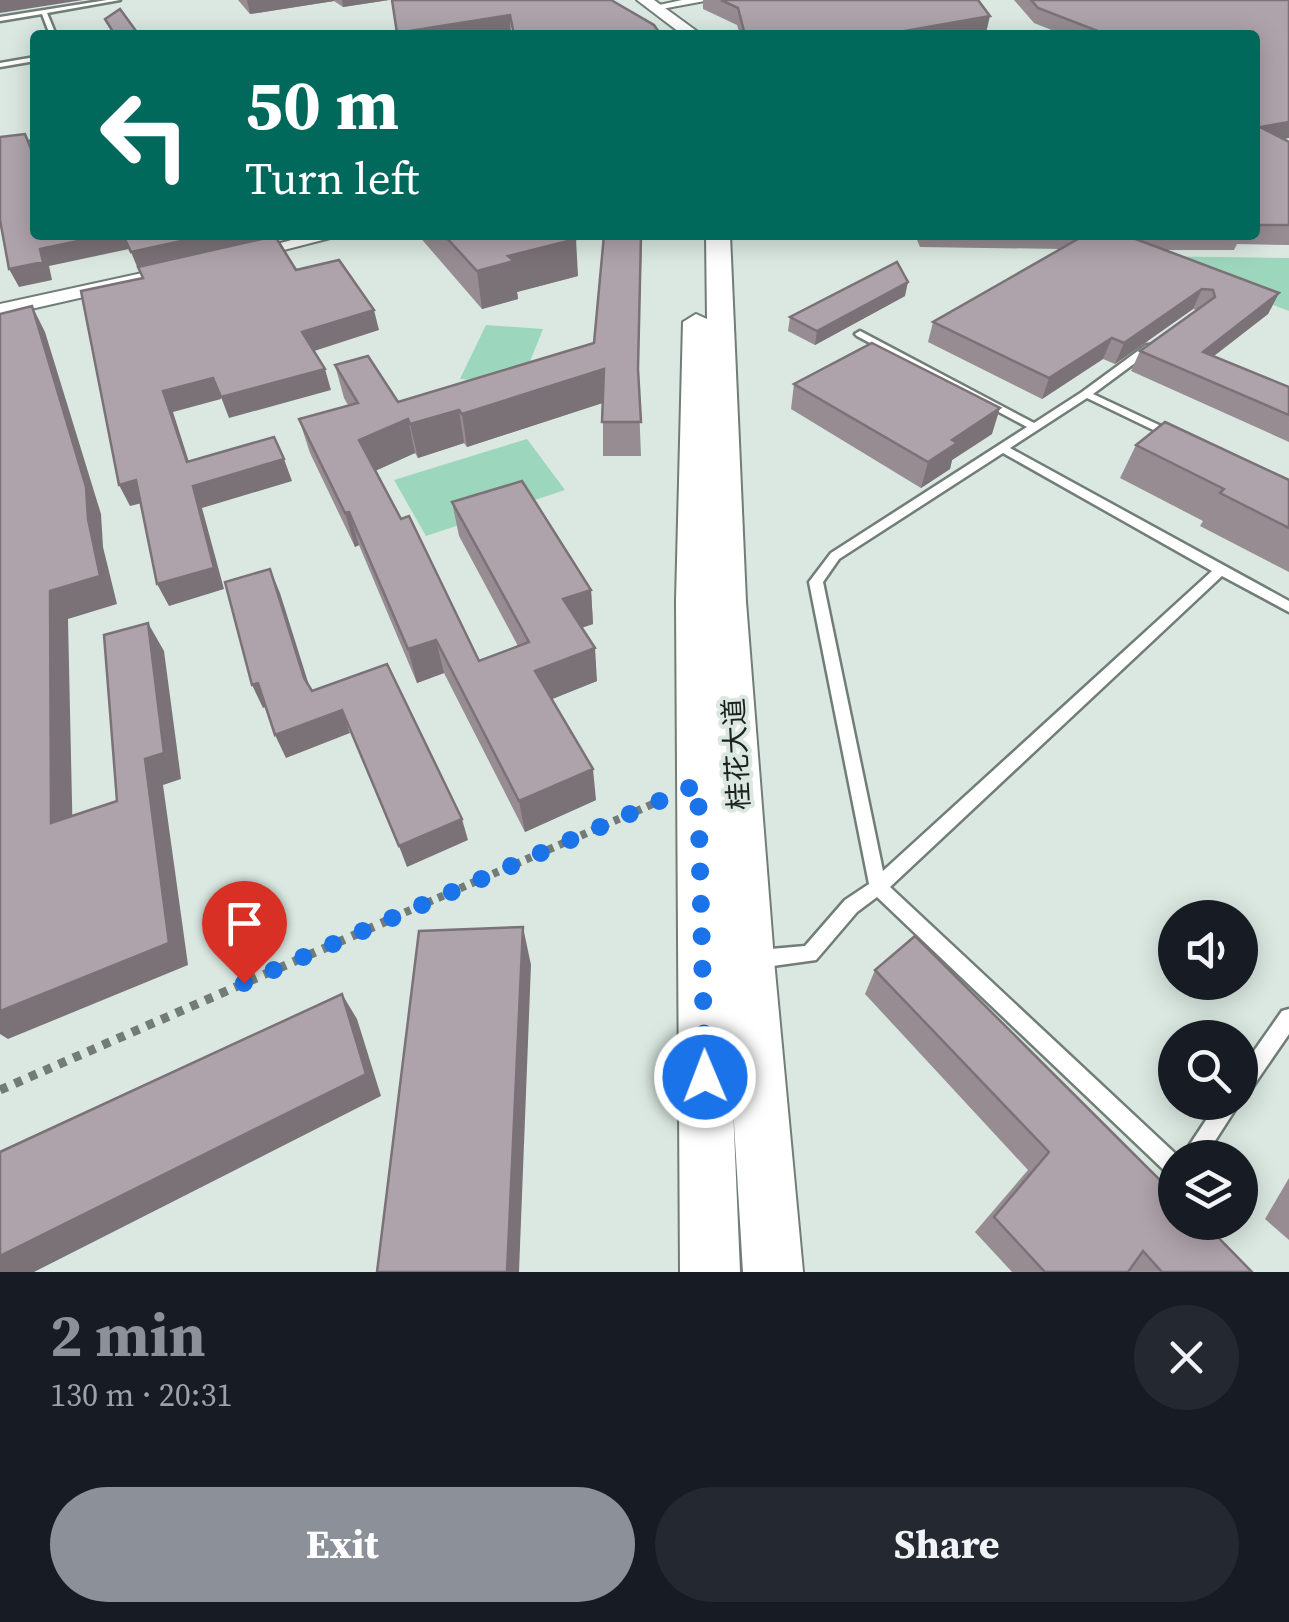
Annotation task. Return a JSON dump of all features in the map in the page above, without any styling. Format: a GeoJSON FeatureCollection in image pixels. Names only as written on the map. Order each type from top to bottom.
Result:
{"type":"FeatureCollection","features":[{"type":"Feature","properties":{"kind":"main road"},"geometry":{"type":"LineString","coordinates":[[628,0],[671,30]]}},
{"type":"Feature","properties":{"kind":"main road"},"geometry":{"type":"LineString","coordinates":[[650,4],[687,30]]}},
{"type":"Feature","properties":{"kind":"main road","name":"桂花大道"},"geometry":{"type":"LineString","coordinates":[[697,240],[694,600],[710,1272]]}},
{"type":"Feature","properties":{"kind":"main road","name":"桂花大道"},"geometry":{"type":"LineString","coordinates":[[718,240],[728,602],[748,960],[773,1272]]}},
{"type":"Feature","properties":{"kind":"street"},"geometry":{"type":"LineString","coordinates":[[650,4],[705,0]]}},
{"type":"Feature","properties":{"kind":"street"},"geometry":{"type":"LineString","coordinates":[[0,310],[311,240]]}},
{"type":"Feature","properties":{"kind":"lane"},"geometry":{"type":"LineString","coordinates":[[0,19],[118,0]]}},
{"type":"Feature","properties":{"kind":"lane"},"geometry":{"type":"LineString","coordinates":[[44,12],[51,30]]}},
{"type":"Feature","properties":{"kind":"lane"},"geometry":{"type":"LineString","coordinates":[[0,64],[30,60]]}},
{"type":"Feature","properties":{"kind":"lane"},"geometry":{"type":"LineString","coordinates":[[0,150],[30,144]]}},
{"type":"Feature","properties":{"kind":"lane"},"geometry":{"type":"LineString","coordinates":[[860,334],[1034,428]]}},
{"type":"Feature","properties":{"kind":"lane"},"geometry":{"type":"LineString","coordinates":[[1158,1151],[878,887],[816,582],[835,556],[1086,394],[1166,336]]}},
{"type":"Feature","properties":{"kind":"lane"},"geometry":{"type":"LineString","coordinates":[[1086,394],[1188,442]]}},
{"type":"Feature","properties":{"kind":"lane"},"geometry":{"type":"LineString","coordinates":[[1002,448],[1289,607]]}},
{"type":"Feature","properties":{"kind":"lane"},"geometry":{"type":"LineString","coordinates":[[748,960],[810,954],[852,906],[878,887],[1220,570]]}},
{"type":"Feature","properties":{"kind":"lane"},"geometry":{"type":"LineString","coordinates":[[1258,1062],[1289,1018]]}},
{"type":"Feature","properties":{"kind":"path"},"geometry":{"type":"LineString","coordinates":[[0,1090],[698,784]]}},
{"type":"Feature","properties":{"kind":"green space"},"geometry":{"type":"Polygon","coordinates":[[[1144,256],[1289,258],[1289,311],[1144,256]]]}},
{"type":"Feature","properties":{"kind":"green space"},"geometry":{"type":"Polygon","coordinates":[[[486,325],[543,329],[521,384],[460,379],[486,325]]]}},
{"type":"Feature","properties":{"kind":"green space"},"geometry":{"type":"Polygon","coordinates":[[[527,439],[565,490],[426,536],[394,480],[527,439]]]}},
{"type":"Feature","properties":{"kind":"building"},"geometry":{"type":"Polygon","coordinates":[[[392,0],[611,0],[658,30],[513,30],[510,15],[397,30],[392,0]]]}},
{"type":"Feature","properties":{"kind":"building"},"geometry":{"type":"Polygon","coordinates":[[[721,0],[978,0],[990,16],[910,30],[744,30],[738,8],[721,0]]]}},
{"type":"Feature","properties":{"kind":"building"},"geometry":{"type":"Polygon","coordinates":[[[1031,0],[1289,0],[1289,122],[1260,127],[1260,30],[1095,30],[1038,8],[1031,0]]]}},
{"type":"Feature","properties":{"kind":"building"},"geometry":{"type":"Polygon","coordinates":[[[120,9],[135,30],[112,30],[105,19],[120,9]]]}},
{"type":"Feature","properties":{"kind":"building"},"geometry":{"type":"Polygon","coordinates":[[[1260,127],[1289,142],[1289,225],[1260,225],[1260,127]]]}},
{"type":"Feature","properties":{"kind":"building"},"geometry":{"type":"Polygon","coordinates":[[[25,134],[30,146],[30,240],[83,240],[40,249],[43,262],[9,269],[0,220],[0,137],[25,134]]]}},
{"type":"Feature","properties":{"kind":"building"},"geometry":{"type":"Polygon","coordinates":[[[125,240],[186,240],[131,252],[125,240]]]}},
{"type":"Feature","properties":{"kind":"building"},"geometry":{"type":"Polygon","coordinates":[[[257,240],[277,240],[296,270],[339,260],[374,310],[302,332],[325,369],[221,397],[213,378],[163,391],[187,462],[274,437],[284,459],[193,486],[214,568],[157,584],[136,480],[119,485],[81,291],[143,278],[138,267],[257,240]]]}},
{"type":"Feature","properties":{"kind":"building"},"geometry":{"type":"Polygon","coordinates":[[[449,240],[572,240],[508,256],[514,261],[477,271],[449,240]]]}},
{"type":"Feature","properties":{"kind":"building"},"geometry":{"type":"Polygon","coordinates":[[[604,240],[641,240],[641,422],[602,422],[604,369],[462,414],[459,410],[410,424],[408,419],[359,440],[401,519],[409,516],[479,661],[529,642],[452,502],[522,481],[591,590],[563,599],[595,648],[535,671],[593,769],[519,801],[436,640],[408,649],[349,512],[345,513],[299,419],[358,403],[335,365],[368,356],[398,402],[594,343],[604,240]]]}},
{"type":"Feature","properties":{"kind":"building"},"geometry":{"type":"Polygon","coordinates":[[[1076,240],[1138,240],[1279,293],[1203,352],[1289,387],[1289,415],[1140,351],[1215,297],[1213,290],[1202,289],[1124,343],[1112,338],[1049,378],[933,322],[1076,240]]]}},
{"type":"Feature","properties":{"kind":"building"},"geometry":{"type":"Polygon","coordinates":[[[897,262],[908,282],[817,331],[790,317],[897,262]]]}},
{"type":"Feature","properties":{"kind":"building"},"geometry":{"type":"Polygon","coordinates":[[[32,306],[86,487],[100,576],[50,591],[51,823],[117,801],[104,635],[148,623],[164,753],[145,759],[169,943],[0,1011],[0,314],[32,306]]]}},
{"type":"Feature","properties":{"kind":"building"},"geometry":{"type":"Polygon","coordinates":[[[872,343],[1000,408],[952,440],[957,443],[928,462],[794,384],[872,343]]]}},
{"type":"Feature","properties":{"kind":"building"},"geometry":{"type":"Polygon","coordinates":[[[1165,422],[1289,480],[1289,528],[1220,493],[1224,489],[1136,445],[1165,422]]]}},
{"type":"Feature","properties":{"kind":"building"},"geometry":{"type":"Polygon","coordinates":[[[270,569],[304,678],[312,691],[387,664],[462,819],[399,846],[342,710],[275,735],[258,683],[252,685],[225,582],[270,569]]]}},
{"type":"Feature","properties":{"kind":"building"},"geometry":{"type":"Polygon","coordinates":[[[523,927],[507,1272],[377,1272],[419,931],[523,927]]]}},
{"type":"Feature","properties":{"kind":"building"},"geometry":{"type":"Polygon","coordinates":[[[915,936],[1158,1178],[1158,1240],[1221,1240],[1252,1272],[1162,1272],[1143,1251],[1128,1272],[1045,1272],[994,1217],[1049,1152],[875,970],[915,936]]]}},
{"type":"Feature","properties":{"kind":"building"},"geometry":{"type":"Polygon","coordinates":[[[342,994],[366,1074],[0,1256],[0,1152],[342,994]]]}},
{"type":"Feature","properties":{"kind":"route"},"geometry":{"type":"LineString","coordinates":[[244,983],[698,784],[705,1077]]}}]}
